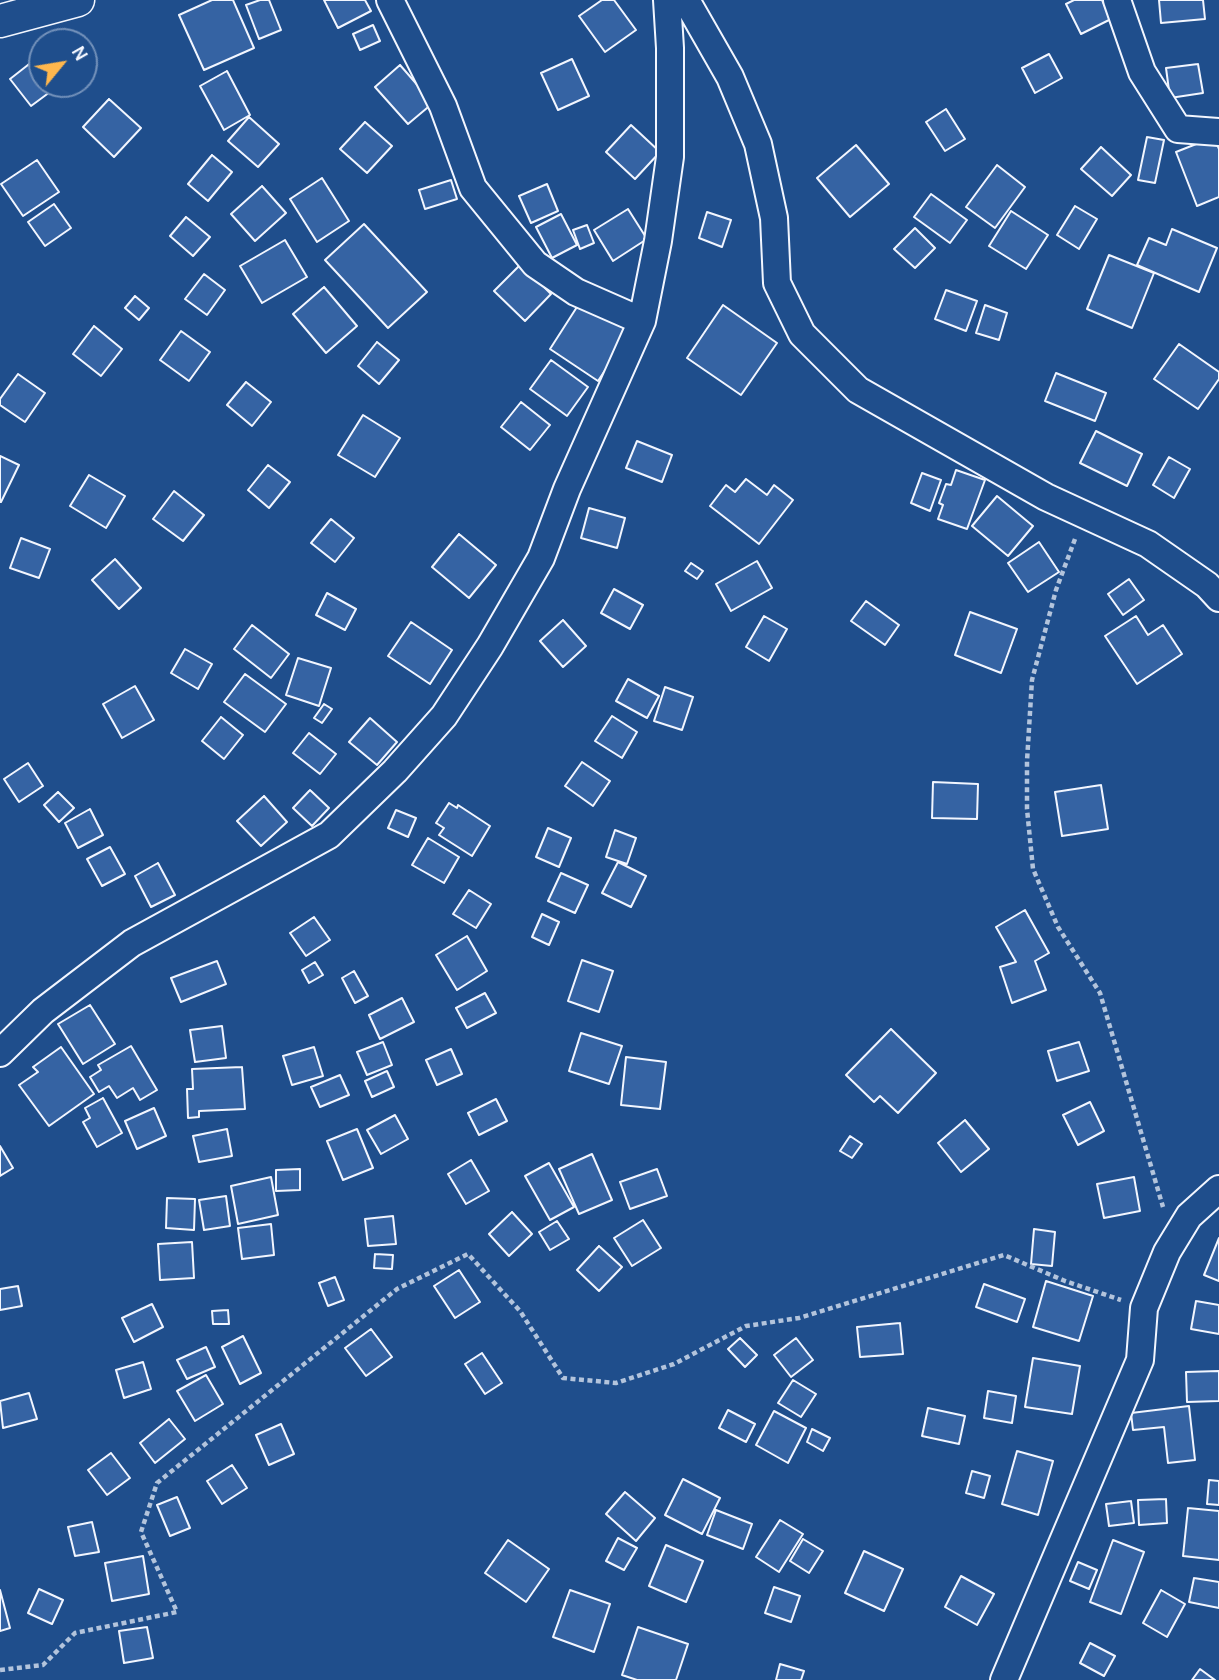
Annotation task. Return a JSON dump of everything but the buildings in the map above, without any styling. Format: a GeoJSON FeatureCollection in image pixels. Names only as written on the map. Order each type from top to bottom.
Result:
{"type":"FeatureCollection","features":[{"type":"Feature","properties":{"kind":"street"},"geometry":{"type":"LineString","coordinates":[[0,21],[78,0]]}},
{"type":"Feature","properties":{"kind":"street"},"geometry":{"type":"LineString","coordinates":[[390,0],[443,106],[473,188],[535,264],[576,292],[642,321]]}},
{"type":"Feature","properties":{"kind":"street"},"geometry":{"type":"LineString","coordinates":[[0,1053],[43,1011],[132,943],[330,835],[395,771],[444,716],[541,558],[567,489],[642,321],[658,241],[670,157],[667,0]]}},
{"type":"Feature","properties":{"kind":"street"},"geometry":{"type":"LineString","coordinates":[[686,0],[730,77],[758,144],[774,218],[777,283],[802,334],[858,390],[967,454],[1088,517],[1148,544],[1207,585],[1219,598]]}},
{"type":"Feature","properties":{"kind":"street"},"geometry":{"type":"LineString","coordinates":[[1117,0],[1142,72],[1178,129],[1219,132]]}},
{"type":"Feature","properties":{"kind":"street"},"geometry":{"type":"LineString","coordinates":[[1004,1680],[1140,1360],[1144,1308],[1167,1252],[1189,1216],[1219,1189]]}},
{"type":"Feature","properties":{"kind":"path"},"geometry":{"type":"LineString","coordinates":[[1088,517],[1076,538],[1056,590],[1032,680],[1027,761],[1033,869],[1058,927],[1100,993],[1169,1225],[1167,1252]]}},
{"type":"Feature","properties":{"kind":"path"},"geometry":{"type":"LineString","coordinates":[[0,1670],[43,1665],[75,1633],[177,1612],[141,1532],[157,1483],[397,1289],[468,1254],[520,1311],[563,1378],[617,1383],[674,1364],[746,1326],[799,1318],[1004,1255],[1065,1281],[1144,1308]]}}]}
